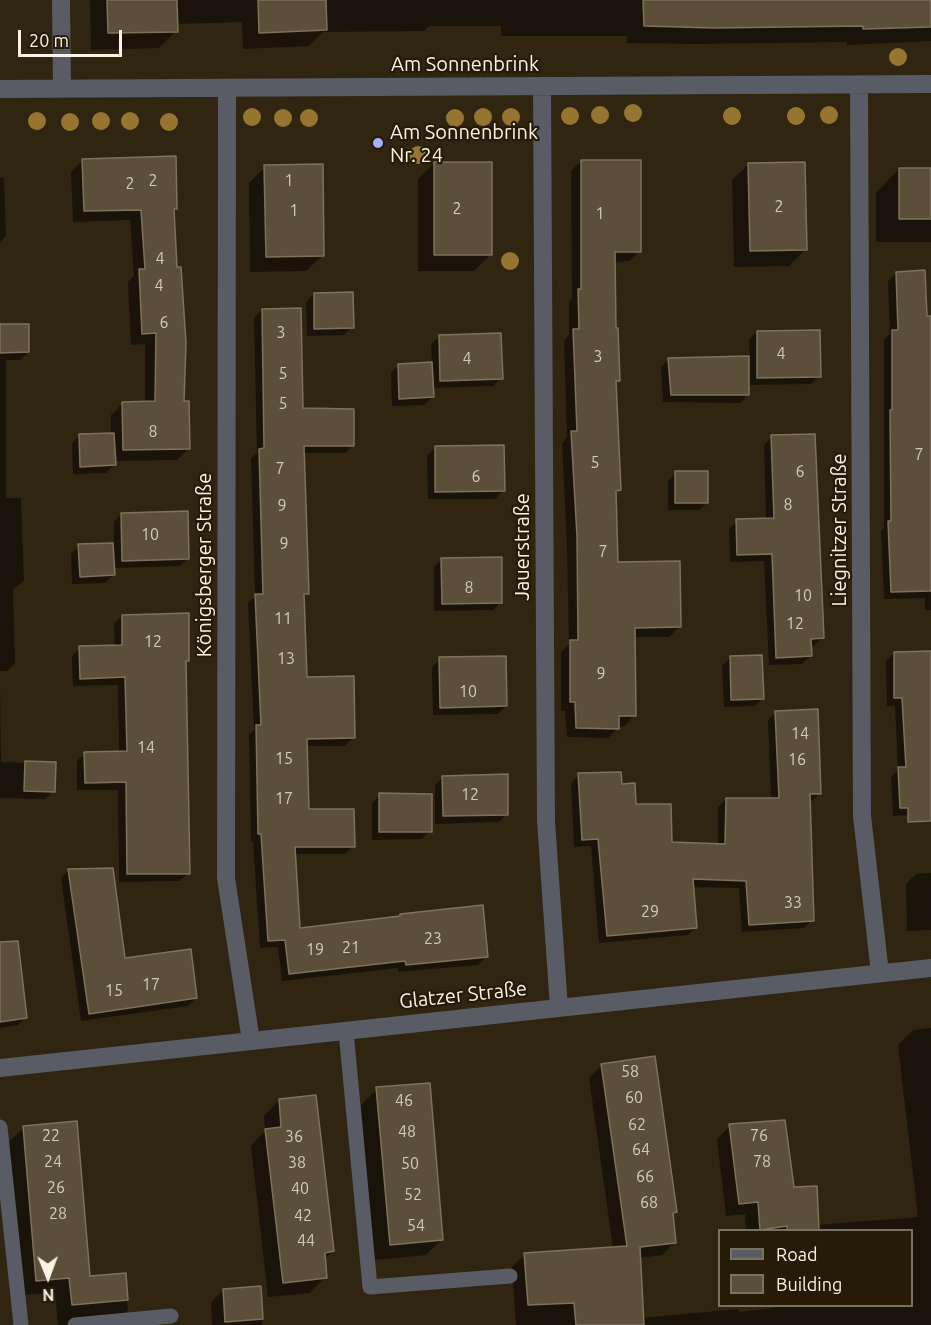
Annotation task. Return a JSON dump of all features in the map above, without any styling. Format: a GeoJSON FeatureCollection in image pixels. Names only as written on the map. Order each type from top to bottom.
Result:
{"type":"FeatureCollection","features":[{"type":"Feature","properties":{"kind":"street"},"geometry":{"type":"LineString","coordinates":[[61,0],[62,88]]}},
{"type":"Feature","properties":{"kind":"street","name":"Am Sonnenbrink"},"geometry":{"type":"LineString","coordinates":[[0,89],[931,84]]}},
{"type":"Feature","properties":{"kind":"street","name":"Liegnitzer Straße"},"geometry":{"type":"LineString","coordinates":[[859,85],[862,816],[880,973]]}},
{"type":"Feature","properties":{"kind":"street","name":"Jauerstraße"},"geometry":{"type":"LineString","coordinates":[[542,86],[546,821],[559,1008]]}},
{"type":"Feature","properties":{"kind":"street","name":"Königsberger Straße"},"geometry":{"type":"LineString","coordinates":[[227,88],[226,878],[251,1041]]}},
{"type":"Feature","properties":{"kind":"street","name":"Glatzer Straße"},"geometry":{"type":"LineString","coordinates":[[0,1068],[931,968]]}},
{"type":"Feature","properties":{"kind":"lane"},"geometry":{"type":"LineString","coordinates":[[346,1031],[370,1287],[510,1276]]}},
{"type":"Feature","properties":{"kind":"lane"},"geometry":{"type":"LineString","coordinates":[[0,1127],[21,1325]]}},
{"type":"Feature","properties":{"kind":"lane"},"geometry":{"type":"LineString","coordinates":[[75,1325],[171,1316]]}},
{"type":"Feature","properties":{"kind":"building"},"geometry":{"type":"Polygon","coordinates":[[[107,0],[177,0],[178,32],[108,33],[107,0]]]}},
{"type":"Feature","properties":{"kind":"building"},"geometry":{"type":"Polygon","coordinates":[[[258,0],[326,0],[327,30],[259,33],[258,0]]]}},
{"type":"Feature","properties":{"kind":"building"},"geometry":{"type":"Polygon","coordinates":[[[643,0],[931,0],[931,27],[863,29],[863,26],[714,28],[644,26],[643,0]]]}},
{"type":"Feature","properties":{"kind":"building"},"geometry":{"type":"Polygon","coordinates":[[[176,156],[177,209],[174,209],[177,267],[181,267],[186,343],[184,401],[189,401],[190,449],[123,450],[122,402],[155,401],[156,333],[142,334],[139,269],[145,269],[141,210],[84,211],[82,159],[176,156]]]}},
{"type":"Feature","properties":{"kind":"building"},"geometry":{"type":"Polygon","coordinates":[[[581,160],[641,160],[641,252],[615,252],[616,328],[618,328],[620,381],[616,381],[621,490],[616,491],[618,562],[680,561],[681,627],[635,628],[636,716],[619,716],[619,729],[576,728],[575,702],[570,702],[570,640],[578,640],[577,536],[571,431],[577,431],[573,329],[579,329],[578,289],[581,289],[581,160]]]}},
{"type":"Feature","properties":{"kind":"building"},"geometry":{"type":"Polygon","coordinates":[[[434,162],[492,162],[492,255],[434,255],[434,162]]]}},
{"type":"Feature","properties":{"kind":"building"},"geometry":{"type":"Polygon","coordinates":[[[805,162],[807,250],[750,251],[748,163],[805,162]]]}},
{"type":"Feature","properties":{"kind":"building"},"geometry":{"type":"Polygon","coordinates":[[[323,164],[324,256],[266,257],[264,165],[323,164]]]}},
{"type":"Feature","properties":{"kind":"building"},"geometry":{"type":"Polygon","coordinates":[[[899,168],[931,168],[931,219],[899,219],[899,168]]]}},
{"type":"Feature","properties":{"kind":"building"},"geometry":{"type":"Polygon","coordinates":[[[925,270],[927,316],[931,316],[931,591],[891,592],[888,521],[891,521],[892,330],[898,330],[896,272],[925,270]]]}},
{"type":"Feature","properties":{"kind":"building"},"geometry":{"type":"Polygon","coordinates":[[[353,292],[354,328],[314,329],[314,293],[353,292]]]}},
{"type":"Feature","properties":{"kind":"building"},"geometry":{"type":"Polygon","coordinates":[[[301,308],[303,408],[354,409],[354,446],[304,446],[309,594],[304,594],[307,677],[354,676],[355,738],[307,739],[309,809],[354,809],[355,847],[295,847],[300,928],[483,905],[488,957],[406,965],[405,961],[289,974],[285,940],[268,941],[261,834],[258,834],[256,725],[261,725],[255,594],[263,594],[259,449],[264,448],[262,309],[301,308]]]}},
{"type":"Feature","properties":{"kind":"building"},"geometry":{"type":"Polygon","coordinates":[[[0,324],[29,324],[29,352],[0,353],[0,324]]]}},
{"type":"Feature","properties":{"kind":"building"},"geometry":{"type":"Polygon","coordinates":[[[820,330],[821,377],[757,378],[757,331],[820,330]]]}},
{"type":"Feature","properties":{"kind":"building"},"geometry":{"type":"Polygon","coordinates":[[[501,333],[503,379],[440,381],[439,335],[501,333]]]}},
{"type":"Feature","properties":{"kind":"building"},"geometry":{"type":"Polygon","coordinates":[[[749,356],[749,395],[671,395],[668,358],[749,356]]]}},
{"type":"Feature","properties":{"kind":"building"},"geometry":{"type":"Polygon","coordinates":[[[432,362],[434,397],[399,399],[398,364],[432,362]]]}},
{"type":"Feature","properties":{"kind":"building"},"geometry":{"type":"Polygon","coordinates":[[[114,433],[116,465],[80,467],[79,434],[114,433]]]}},
{"type":"Feature","properties":{"kind":"building"},"geometry":{"type":"Polygon","coordinates":[[[815,434],[824,638],[811,639],[812,656],[776,658],[772,554],[737,555],[736,519],[774,518],[771,435],[815,434]]]}},
{"type":"Feature","properties":{"kind":"building"},"geometry":{"type":"Polygon","coordinates":[[[504,445],[505,491],[435,492],[435,446],[504,445]]]}},
{"type":"Feature","properties":{"kind":"building"},"geometry":{"type":"Polygon","coordinates":[[[675,471],[708,471],[708,503],[675,503],[675,471]]]}},
{"type":"Feature","properties":{"kind":"building"},"geometry":{"type":"Polygon","coordinates":[[[188,511],[189,559],[122,561],[121,513],[188,511]]]}},
{"type":"Feature","properties":{"kind":"building"},"geometry":{"type":"Polygon","coordinates":[[[113,543],[115,575],[80,577],[78,544],[113,543]]]}},
{"type":"Feature","properties":{"kind":"building"},"geometry":{"type":"Polygon","coordinates":[[[502,557],[502,603],[442,604],[441,558],[502,557]]]}},
{"type":"Feature","properties":{"kind":"building"},"geometry":{"type":"Polygon","coordinates":[[[189,613],[189,661],[186,661],[190,874],[127,874],[126,782],[85,783],[84,752],[127,751],[125,677],[80,679],[79,646],[122,645],[122,615],[189,613]]]}},
{"type":"Feature","properties":{"kind":"building"},"geometry":{"type":"Polygon","coordinates":[[[931,651],[931,821],[908,822],[908,808],[900,808],[898,767],[906,767],[902,698],[894,698],[894,652],[931,651]]]}},
{"type":"Feature","properties":{"kind":"building"},"geometry":{"type":"Polygon","coordinates":[[[762,655],[764,699],[731,700],[730,656],[762,655]]]}},
{"type":"Feature","properties":{"kind":"building"},"geometry":{"type":"Polygon","coordinates":[[[506,656],[507,706],[440,708],[439,657],[506,656]]]}},
{"type":"Feature","properties":{"kind":"building"},"geometry":{"type":"Polygon","coordinates":[[[818,709],[821,794],[810,794],[814,921],[749,925],[746,881],[693,879],[697,928],[607,936],[598,839],[582,840],[578,773],[621,772],[622,784],[635,783],[636,804],[671,804],[672,842],[725,844],[726,798],[779,798],[775,711],[818,709]]]}},
{"type":"Feature","properties":{"kind":"building"},"geometry":{"type":"Polygon","coordinates":[[[25,761],[56,762],[55,792],[24,791],[25,761]]]}},
{"type":"Feature","properties":{"kind":"building"},"geometry":{"type":"Polygon","coordinates":[[[508,774],[508,815],[443,816],[442,776],[508,774]]]}},
{"type":"Feature","properties":{"kind":"building"},"geometry":{"type":"Polygon","coordinates":[[[379,793],[432,794],[432,832],[379,832],[379,793]]]}},
{"type":"Feature","properties":{"kind":"building"},"geometry":{"type":"Polygon","coordinates":[[[113,868],[125,958],[191,949],[197,998],[89,1014],[68,869],[113,868]]]}},
{"type":"Feature","properties":{"kind":"building"},"geometry":{"type":"Polygon","coordinates":[[[18,941],[27,1018],[0,1022],[0,942],[18,941]]]}},
{"type":"Feature","properties":{"kind":"building"},"geometry":{"type":"Polygon","coordinates":[[[655,1056],[677,1212],[673,1213],[676,1243],[640,1247],[644,1325],[576,1325],[574,1303],[528,1305],[524,1253],[627,1246],[601,1064],[655,1056]]]}},
{"type":"Feature","properties":{"kind":"building"},"geometry":{"type":"Polygon","coordinates":[[[430,1083],[443,1240],[390,1245],[376,1087],[430,1083]]]}},
{"type":"Feature","properties":{"kind":"building"},"geometry":{"type":"Polygon","coordinates":[[[316,1095],[334,1251],[325,1253],[327,1278],[283,1283],[265,1129],[281,1127],[279,1099],[316,1095]]]}},
{"type":"Feature","properties":{"kind":"building"},"geometry":{"type":"Polygon","coordinates":[[[785,1120],[794,1187],[817,1186],[819,1229],[787,1229],[787,1226],[760,1229],[758,1202],[739,1204],[729,1124],[785,1120]]]}},
{"type":"Feature","properties":{"kind":"building"},"geometry":{"type":"Polygon","coordinates":[[[77,1121],[90,1276],[126,1273],[128,1300],[72,1305],[69,1278],[36,1281],[23,1126],[77,1121]]]}},
{"type":"Feature","properties":{"kind":"building"},"geometry":{"type":"Polygon","coordinates":[[[261,1286],[263,1319],[225,1322],[223,1289],[261,1286]]]}},
{"type":"Feature","properties":{"kind":"place","name":"Am Sonnenbrink Nr. 24"},"geometry":{"type":"Point","coordinates":[378,143]}}]}
